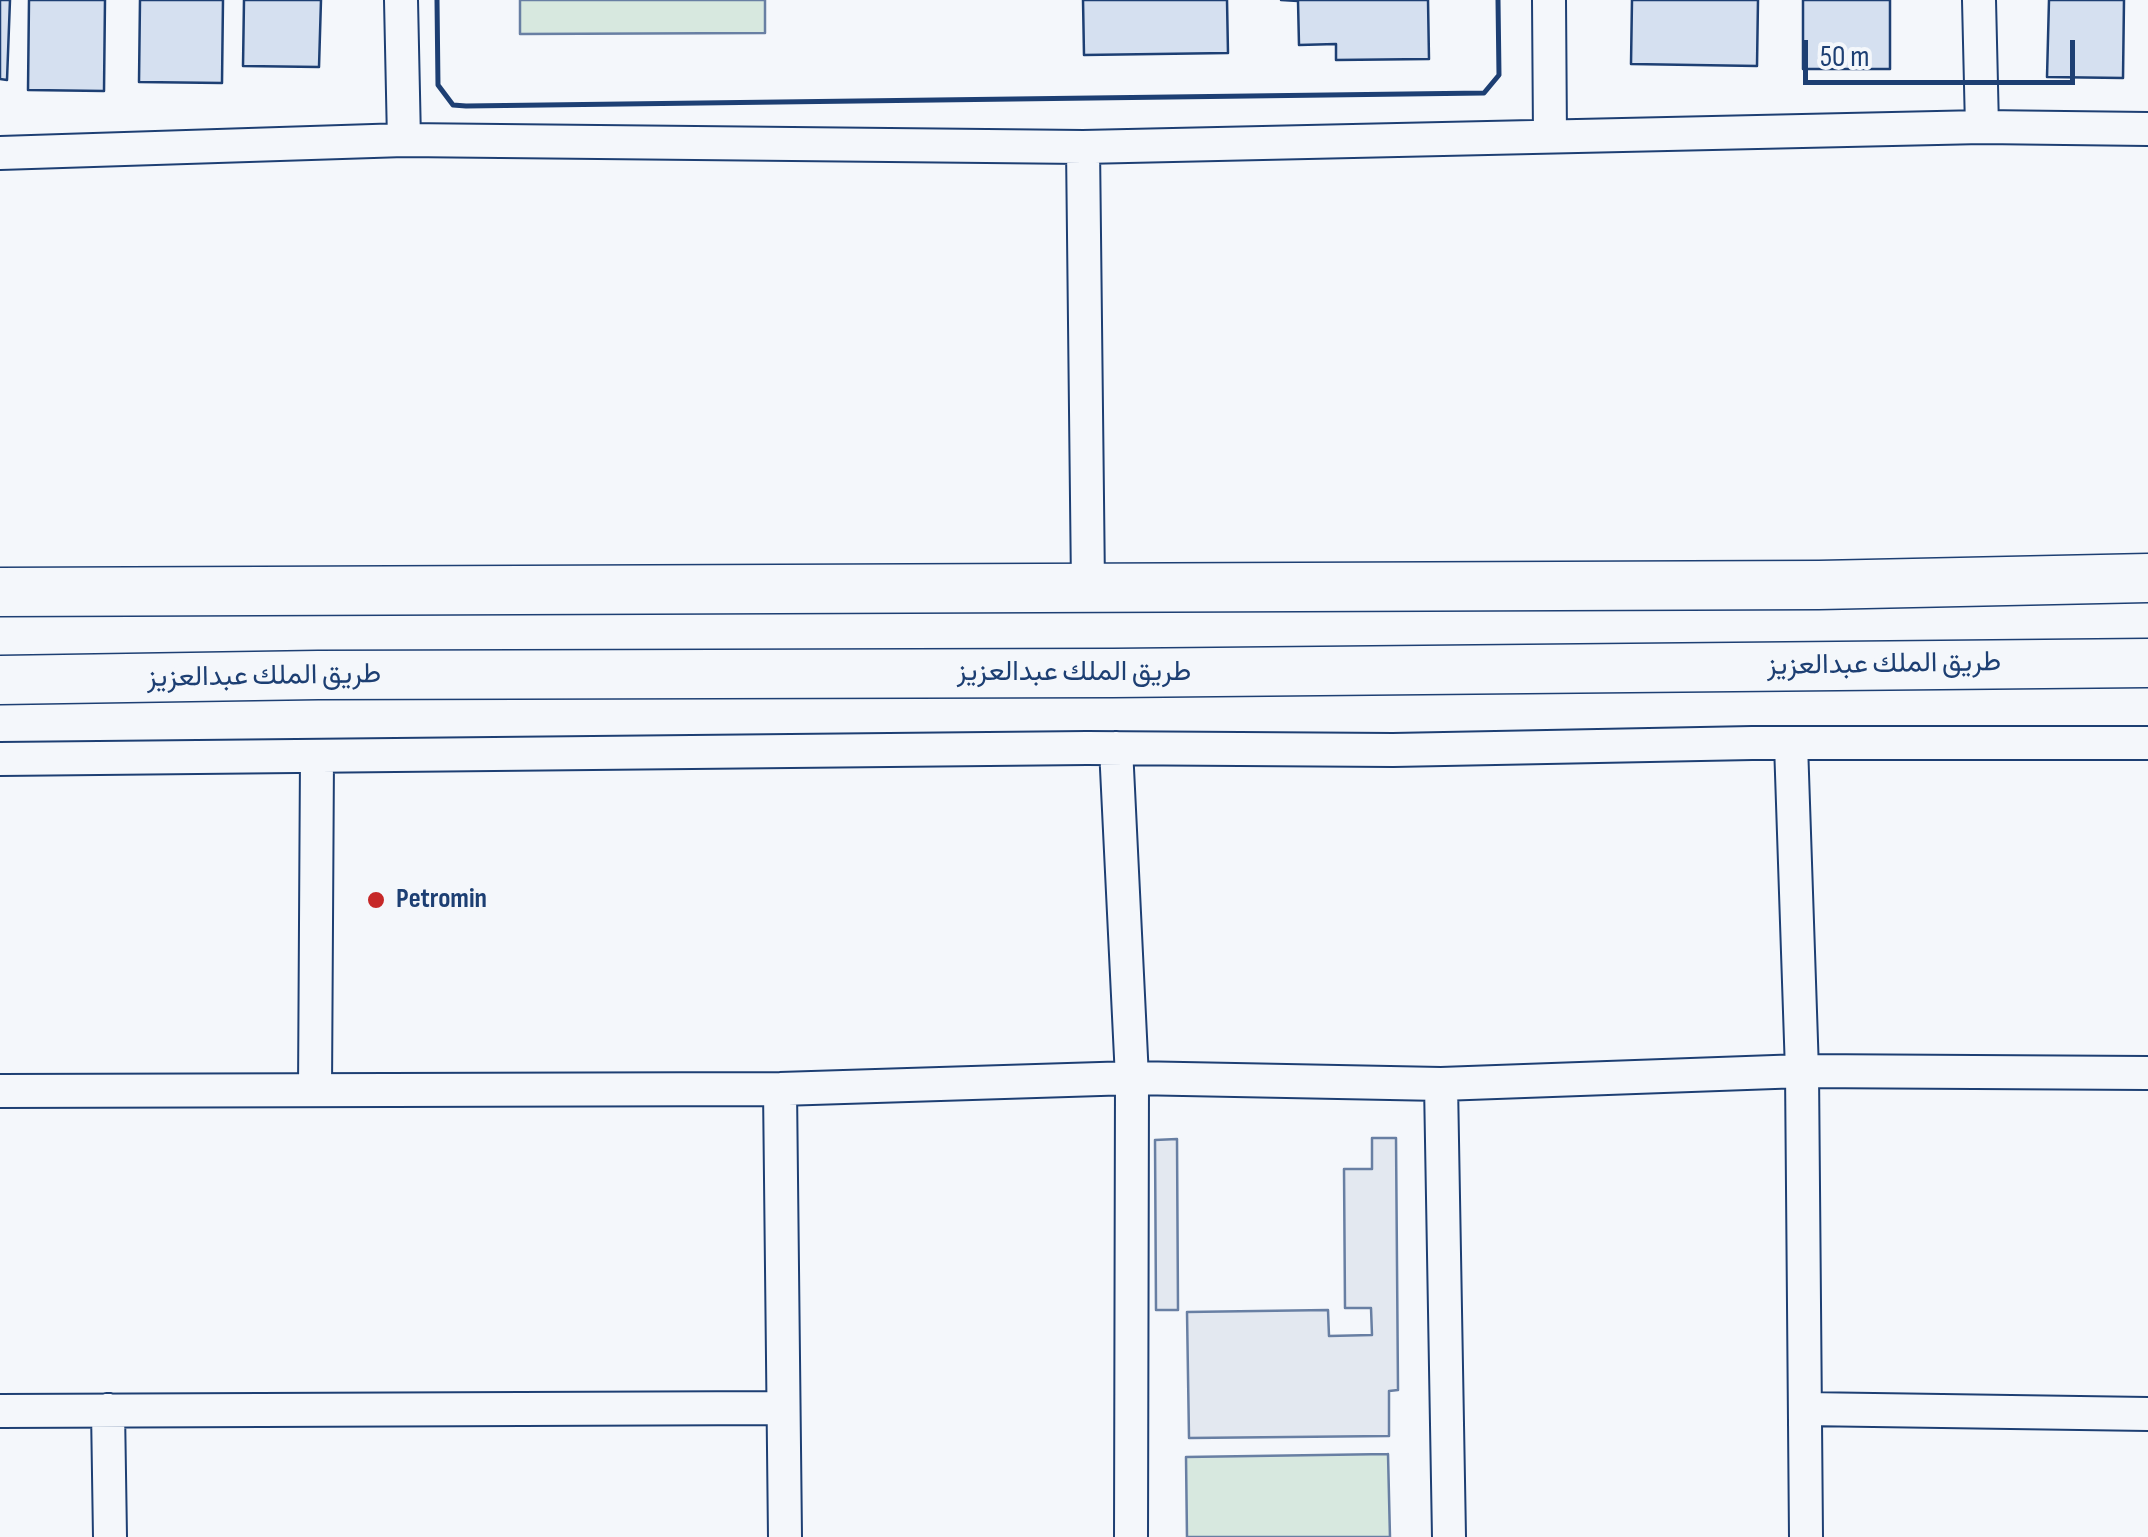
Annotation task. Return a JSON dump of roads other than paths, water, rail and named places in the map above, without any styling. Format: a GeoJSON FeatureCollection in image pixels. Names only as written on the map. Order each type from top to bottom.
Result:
{"type":"FeatureCollection","features":[{"type":"Feature","properties":{"kind":"main road"},"geometry":{"type":"LineString","coordinates":[[0,592],[1818,586],[2148,578]]}},
{"type":"Feature","properties":{"kind":"main road","name":"طريق الملك عبدالعزيز"},"geometry":{"type":"LineString","coordinates":[[0,680],[2148,662]]}},
{"type":"Feature","properties":{"kind":"street"},"geometry":{"type":"LineString","coordinates":[[401,0],[404,140]]}},
{"type":"Feature","properties":{"kind":"street"},"geometry":{"type":"LineString","coordinates":[[1549,0],[1550,136]]}},
{"type":"Feature","properties":{"kind":"street"},"geometry":{"type":"LineString","coordinates":[[1979,0],[1982,128]]}},
{"type":"Feature","properties":{"kind":"street"},"geometry":{"type":"LineString","coordinates":[[0,153],[404,140],[1082,147],[1982,128],[2148,129]]}},
{"type":"Feature","properties":{"kind":"street"},"geometry":{"type":"LineString","coordinates":[[1082,147],[1088,586]]}},
{"type":"Feature","properties":{"kind":"street"},"geometry":{"type":"LineString","coordinates":[[0,759],[2148,743]]}},
{"type":"Feature","properties":{"kind":"street"},"geometry":{"type":"LineString","coordinates":[[1791,744],[1802,1072],[1806,1537]]}},
{"type":"Feature","properties":{"kind":"street"},"geometry":{"type":"LineString","coordinates":[[1116,748],[1132,1078],[1130,1537]]}},
{"type":"Feature","properties":{"kind":"street"},"geometry":{"type":"LineString","coordinates":[[315,1090],[318,756]]}},
{"type":"Feature","properties":{"kind":"street"},"geometry":{"type":"LineString","coordinates":[[0,1091],[780,1089],[1132,1078],[1441,1084],[1802,1072],[2148,1074]]}},
{"type":"Feature","properties":{"kind":"street"},"geometry":{"type":"LineString","coordinates":[[1441,1084],[1449,1537]]}},
{"type":"Feature","properties":{"kind":"street"},"geometry":{"type":"LineString","coordinates":[[780,1089],[785,1537]]}},
{"type":"Feature","properties":{"kind":"street"},"geometry":{"type":"LineString","coordinates":[[0,1411],[784,1408]]}},
{"type":"Feature","properties":{"kind":"street"},"geometry":{"type":"LineString","coordinates":[[1805,1409],[2148,1414]]}},
{"type":"Feature","properties":{"kind":"street"},"geometry":{"type":"LineString","coordinates":[[108,1410],[110,1537]]}},
{"type":"Feature","properties":{"kind":"place","name":"Petromin"},"geometry":{"type":"Point","coordinates":[376,900]}}]}
